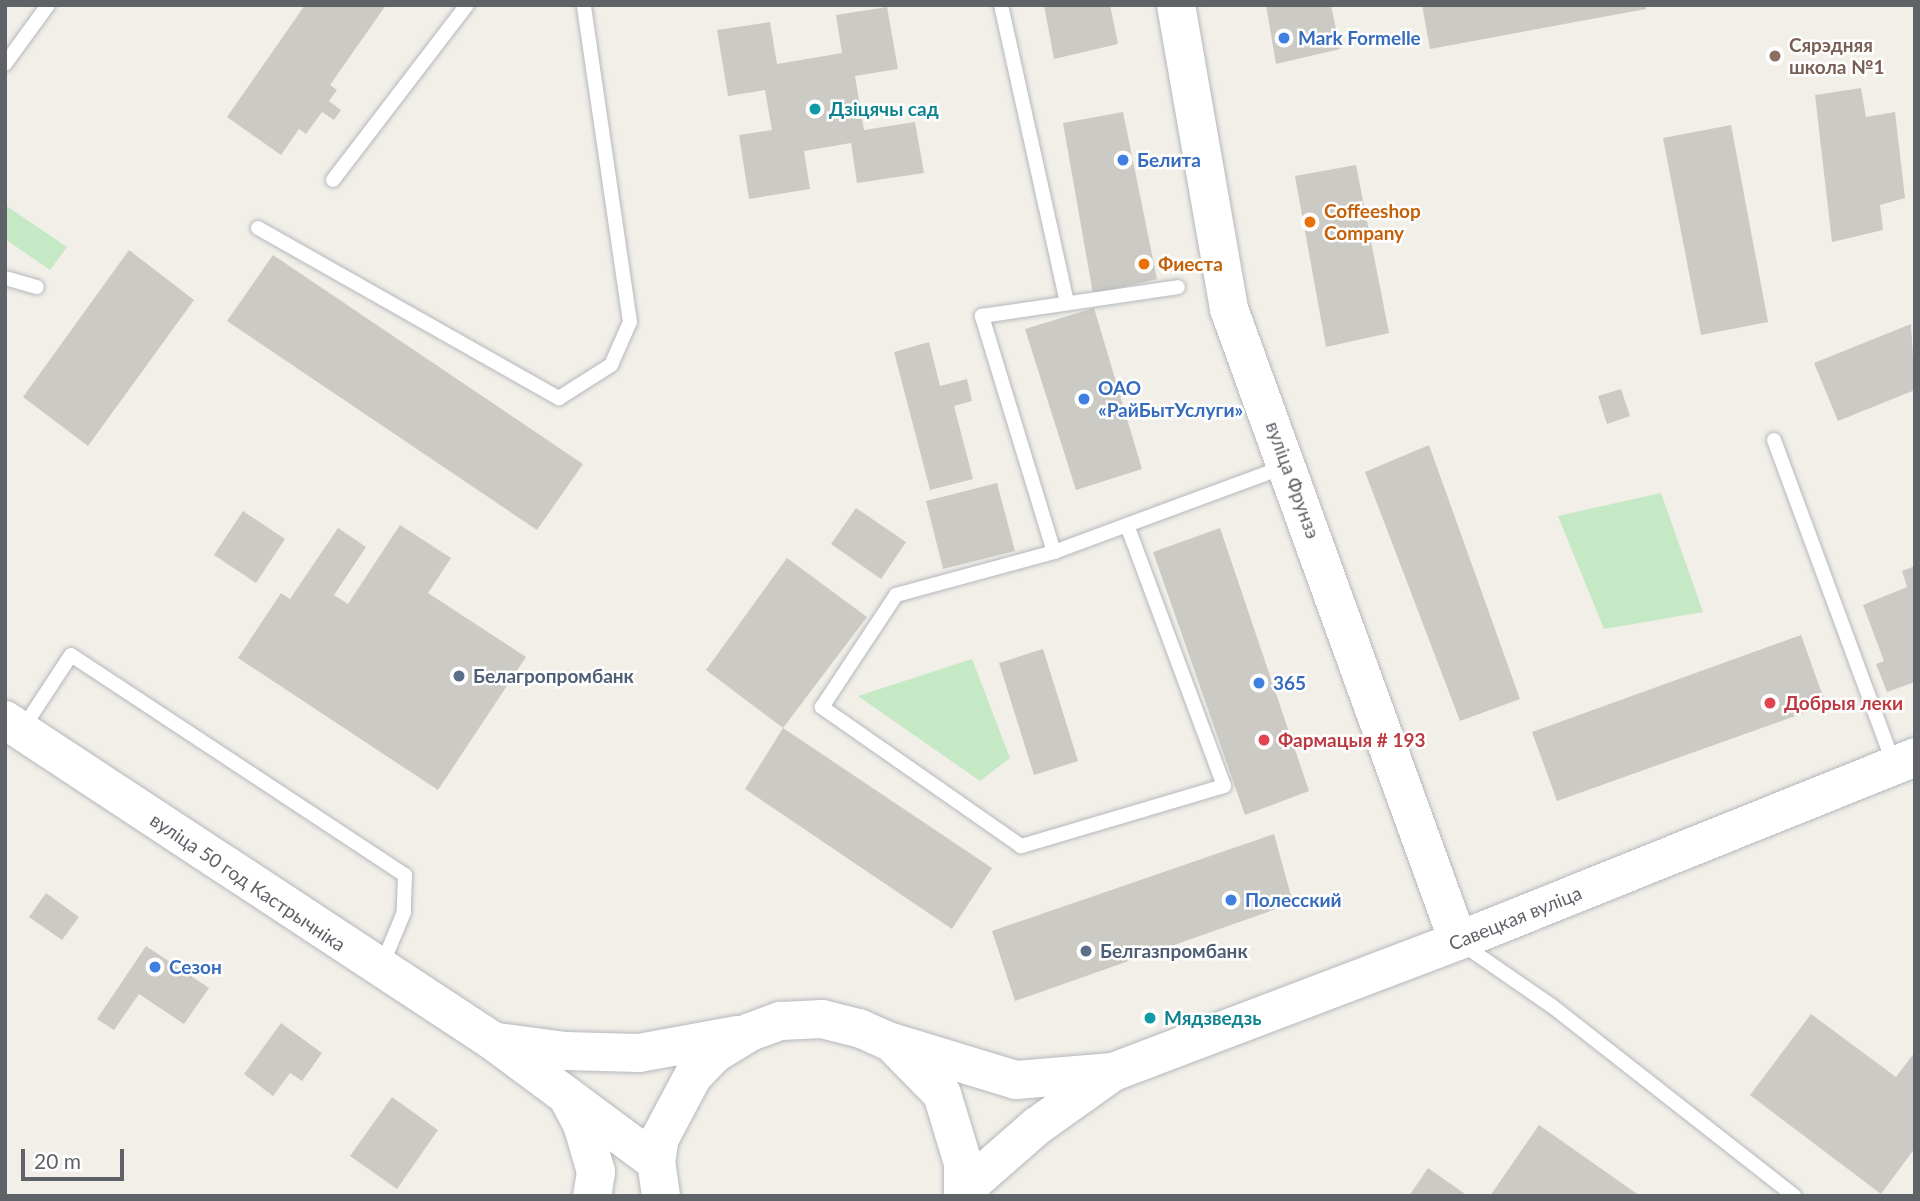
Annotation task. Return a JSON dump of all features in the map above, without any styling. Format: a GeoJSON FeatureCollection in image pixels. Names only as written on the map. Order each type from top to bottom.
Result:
{"type":"FeatureCollection","features":[{"type":"Feature","properties":{"kind":"main road","name":"вуліца Фрунзэ"},"geometry":{"type":"LineString","coordinates":[[1176,5],[1229,309],[1289,465],[1458,941]]}},
{"type":"Feature","properties":{"kind":"main road","name":"вуліца 50 год Кастрычніка"},"geometry":{"type":"LineString","coordinates":[[13,725],[565,1091],[652,1183]]}},
{"type":"Feature","properties":{"kind":"main road","name":"Савецкая вуліца"},"geometry":{"type":"LineString","coordinates":[[964,1192],[1037,1126],[1113,1072],[1458,941],[1905,761]]}},
{"type":"Feature","properties":{"kind":"main road","name":"Савецкая вуліца"},"geometry":{"type":"LineString","coordinates":[[750,1032],[781,1021],[822,1020],[859,1028],[891,1042],[1016,1080],[1113,1072]]}},
{"type":"Feature","properties":{"kind":"main road","name":"вуліца 50 год Кастрычніка"},"geometry":{"type":"LineString","coordinates":[[493,1041],[565,1051],[639,1053],[750,1032]]}},
{"type":"Feature","properties":{"kind":"main road"},"geometry":{"type":"LineString","coordinates":[[652,1183],[660,1138],[693,1076],[714,1054],[750,1032]]}},
{"type":"Feature","properties":{"kind":"main road"},"geometry":{"type":"LineString","coordinates":[[891,1042],[942,1094],[956,1129],[964,1192]]}},
{"type":"Feature","properties":{"kind":"main road"},"geometry":{"type":"LineString","coordinates":[[565,1091],[582,1124],[596,1172],[592,1196]]}},
{"type":"Feature","properties":{"kind":"lane"},"geometry":{"type":"LineString","coordinates":[[5,64],[48,5]]}},
{"type":"Feature","properties":{"kind":"lane"},"geometry":{"type":"LineString","coordinates":[[333,180],[467,5]]}},
{"type":"Feature","properties":{"kind":"lane"},"geometry":{"type":"LineString","coordinates":[[258,228],[559,398],[611,365],[630,322],[584,5]]}},
{"type":"Feature","properties":{"kind":"lane"},"geometry":{"type":"LineString","coordinates":[[1001,5],[1067,302]]}},
{"type":"Feature","properties":{"kind":"lane"},"geometry":{"type":"LineString","coordinates":[[5,278],[37,287]]}},
{"type":"Feature","properties":{"kind":"lane"},"geometry":{"type":"LineString","coordinates":[[1054,552],[982,316],[1178,287]]}},
{"type":"Feature","properties":{"kind":"lane"},"geometry":{"type":"LineString","coordinates":[[1774,440],[1905,761]]}},
{"type":"Feature","properties":{"kind":"lane"},"geometry":{"type":"LineString","coordinates":[[1127,525],[1224,786],[1021,846],[822,707],[896,595],[1054,552],[1289,465]]}},
{"type":"Feature","properties":{"kind":"lane"},"geometry":{"type":"LineString","coordinates":[[13,725],[71,655],[405,875],[404,912],[380,969]]}},
{"type":"Feature","properties":{"kind":"lane"},"geometry":{"type":"LineString","coordinates":[[1458,941],[1552,1006],[1794,1196]]}},
{"type":"Feature","properties":{"kind":"green space"},"geometry":{"type":"Polygon","coordinates":[[[5,205],[67,247],[50,270],[5,239],[5,205]]]}},
{"type":"Feature","properties":{"kind":"green space"},"geometry":{"type":"Polygon","coordinates":[[[1661,493],[1703,612],[1604,629],[1558,516],[1661,493]]]}},
{"type":"Feature","properties":{"kind":"green space"},"geometry":{"type":"Polygon","coordinates":[[[972,659],[1010,758],[980,781],[858,696],[972,659]]]}},
{"type":"Feature","properties":{"kind":"building"},"geometry":{"type":"Polygon","coordinates":[[[305,5],[386,5],[330,85],[337,90],[329,101],[341,110],[334,120],[322,112],[306,134],[299,129],[281,155],[227,117],[305,5]]]}},
{"type":"Feature","properties":{"kind":"building"},"geometry":{"type":"Polygon","coordinates":[[[1044,5],[1110,5],[1118,44],[1054,59],[1044,5]]]}},
{"type":"Feature","properties":{"kind":"building"},"geometry":{"type":"Polygon","coordinates":[[[1266,5],[1331,5],[1340,49],[1276,64],[1266,5]]]}},
{"type":"Feature","properties":{"kind":"building"},"geometry":{"type":"Polygon","coordinates":[[[1422,5],[1646,5],[1646,9],[1430,49],[1422,5]]]}},
{"type":"Feature","properties":{"kind":"building","name":"Дзіцячы сад"},"geometry":{"type":"Polygon","coordinates":[[[887,7],[898,69],[855,76],[864,130],[915,122],[924,173],[857,183],[851,143],[804,151],[810,189],[749,199],[739,135],[772,130],[765,90],[728,96],[717,30],[770,22],[777,64],[842,53],[836,15],[887,7]]]}},
{"type":"Feature","properties":{"kind":"building"},"geometry":{"type":"Polygon","coordinates":[[[1861,88],[1866,117],[1895,112],[1905,198],[1880,205],[1883,230],[1832,242],[1815,95],[1861,88]]]}},
{"type":"Feature","properties":{"kind":"building"},"geometry":{"type":"Polygon","coordinates":[[[1123,112],[1157,279],[1093,294],[1063,123],[1123,112]]]}},
{"type":"Feature","properties":{"kind":"building"},"geometry":{"type":"Polygon","coordinates":[[[1731,125],[1768,322],[1701,335],[1663,138],[1731,125]]]}},
{"type":"Feature","properties":{"kind":"building"},"geometry":{"type":"Polygon","coordinates":[[[1356,165],[1389,333],[1326,347],[1295,176],[1356,165]]]}},
{"type":"Feature","properties":{"kind":"building"},"geometry":{"type":"Polygon","coordinates":[[[129,250],[194,300],[88,446],[23,397],[129,250]]]}},
{"type":"Feature","properties":{"kind":"building"},"geometry":{"type":"Polygon","coordinates":[[[273,255],[583,464],[537,530],[227,321],[273,255]]]}},
{"type":"Feature","properties":{"kind":"building","name":"ОАО «РайБытУслуги»"},"geometry":{"type":"Polygon","coordinates":[[[1094,308],[1142,469],[1076,490],[1025,329],[1094,308]]]}},
{"type":"Feature","properties":{"kind":"building"},"geometry":{"type":"Polygon","coordinates":[[[1911,324],[1915,390],[1838,421],[1814,363],[1911,324]]]}},
{"type":"Feature","properties":{"kind":"building"},"geometry":{"type":"Polygon","coordinates":[[[929,342],[940,386],[967,379],[972,401],[954,406],[973,479],[930,490],[894,352],[929,342]]]}},
{"type":"Feature","properties":{"kind":"building"},"geometry":{"type":"Polygon","coordinates":[[[1621,389],[1630,416],[1607,424],[1598,396],[1621,389]]]}},
{"type":"Feature","properties":{"kind":"building"},"geometry":{"type":"Polygon","coordinates":[[[1429,445],[1520,699],[1460,721],[1365,472],[1429,445]]]}},
{"type":"Feature","properties":{"kind":"building"},"geometry":{"type":"Polygon","coordinates":[[[997,483],[1015,551],[943,569],[926,501],[997,483]]]}},
{"type":"Feature","properties":{"kind":"building"},"geometry":{"type":"Polygon","coordinates":[[[856,508],[906,542],[881,579],[831,544],[856,508]]]}},
{"type":"Feature","properties":{"kind":"building"},"geometry":{"type":"Polygon","coordinates":[[[243,511],[285,539],[256,583],[214,555],[243,511]]]}},
{"type":"Feature","properties":{"kind":"building","name":"Белагропромбанк"},"geometry":{"type":"Polygon","coordinates":[[[400,525],[451,558],[428,593],[526,657],[438,790],[238,658],[281,593],[290,599],[338,528],[366,547],[334,595],[348,604],[400,525]]]}},
{"type":"Feature","properties":{"kind":"building"},"geometry":{"type":"Polygon","coordinates":[[[1220,528],[1309,791],[1245,815],[1153,552],[1220,528]]]}},
{"type":"Feature","properties":{"kind":"building"},"geometry":{"type":"Polygon","coordinates":[[[787,558],[867,617],[783,728],[706,670],[787,558]]]}},
{"type":"Feature","properties":{"kind":"building"},"geometry":{"type":"Polygon","coordinates":[[[1915,566],[1915,682],[1887,692],[1876,664],[1884,661],[1863,605],[1907,587],[1902,571],[1915,566]]]}},
{"type":"Feature","properties":{"kind":"building"},"geometry":{"type":"Polygon","coordinates":[[[1801,635],[1826,705],[1557,801],[1532,732],[1801,635]]]}},
{"type":"Feature","properties":{"kind":"building"},"geometry":{"type":"Polygon","coordinates":[[[1043,649],[1078,761],[1034,775],[999,663],[1043,649]]]}},
{"type":"Feature","properties":{"kind":"building"},"geometry":{"type":"Polygon","coordinates":[[[783,728],[992,868],[952,929],[745,789],[783,728]]]}},
{"type":"Feature","properties":{"kind":"building"},"geometry":{"type":"Polygon","coordinates":[[[1274,834],[1293,903],[1015,1001],[992,931],[1274,834]]]}},
{"type":"Feature","properties":{"kind":"building"},"geometry":{"type":"Polygon","coordinates":[[[46,893],[79,917],[62,940],[29,917],[46,893]]]}},
{"type":"Feature","properties":{"kind":"building","name":"Сезон"},"geometry":{"type":"Polygon","coordinates":[[[146,946],[209,988],[184,1024],[139,994],[114,1030],[97,1019],[146,946]]]}},
{"type":"Feature","properties":{"kind":"building"},"geometry":{"type":"Polygon","coordinates":[[[1811,1014],[1896,1077],[1915,1052],[1915,1148],[1881,1194],[1750,1095],[1811,1014]]]}},
{"type":"Feature","properties":{"kind":"building"},"geometry":{"type":"Polygon","coordinates":[[[281,1023],[322,1053],[302,1081],[290,1073],[273,1096],[244,1074],[281,1023]]]}},
{"type":"Feature","properties":{"kind":"building"},"geometry":{"type":"Polygon","coordinates":[[[392,1097],[438,1130],[397,1189],[350,1156],[392,1097]]]}},
{"type":"Feature","properties":{"kind":"building"},"geometry":{"type":"Polygon","coordinates":[[[1539,1125],[1640,1196],[1490,1196],[1539,1125]]]}},
{"type":"Feature","properties":{"kind":"building"},"geometry":{"type":"Polygon","coordinates":[[[1428,1168],[1468,1196],[1409,1196],[1428,1168]]]}},
{"type":"Feature","properties":{"kind":"place","name":"Mark Formelle"},"geometry":{"type":"Point","coordinates":[1284,38]}},
{"type":"Feature","properties":{"kind":"place","name":"Сярэдняя школа №1"},"geometry":{"type":"Point","coordinates":[1775,56]}},
{"type":"Feature","properties":{"kind":"place","name":"Дзіцячы сад"},"geometry":{"type":"Point","coordinates":[815,109]}},
{"type":"Feature","properties":{"kind":"place","name":"Белита"},"geometry":{"type":"Point","coordinates":[1123,160]}},
{"type":"Feature","properties":{"kind":"place","name":"Coffeeshop Company"},"geometry":{"type":"Point","coordinates":[1310,222]}},
{"type":"Feature","properties":{"kind":"place","name":"Фиеста"},"geometry":{"type":"Point","coordinates":[1144,264]}},
{"type":"Feature","properties":{"kind":"place","name":"ОАО «РайБытУслуги»"},"geometry":{"type":"Point","coordinates":[1084,399]}},
{"type":"Feature","properties":{"kind":"place","name":"Белагропромбанк"},"geometry":{"type":"Point","coordinates":[459,676]}},
{"type":"Feature","properties":{"kind":"place","name":"365"},"geometry":{"type":"Point","coordinates":[1259,683]}},
{"type":"Feature","properties":{"kind":"place","name":"Добрыя леки"},"geometry":{"type":"Point","coordinates":[1770,703]}},
{"type":"Feature","properties":{"kind":"place","name":"Фармацыя # 193"},"geometry":{"type":"Point","coordinates":[1264,740]}},
{"type":"Feature","properties":{"kind":"place","name":"Полесский"},"geometry":{"type":"Point","coordinates":[1231,900]}},
{"type":"Feature","properties":{"kind":"place","name":"Белгазпромбанк"},"geometry":{"type":"Point","coordinates":[1086,951]}},
{"type":"Feature","properties":{"kind":"place","name":"Сезон"},"geometry":{"type":"Point","coordinates":[155,967]}},
{"type":"Feature","properties":{"kind":"place","name":"Мядзведзь"},"geometry":{"type":"Point","coordinates":[1150,1018]}}]}
